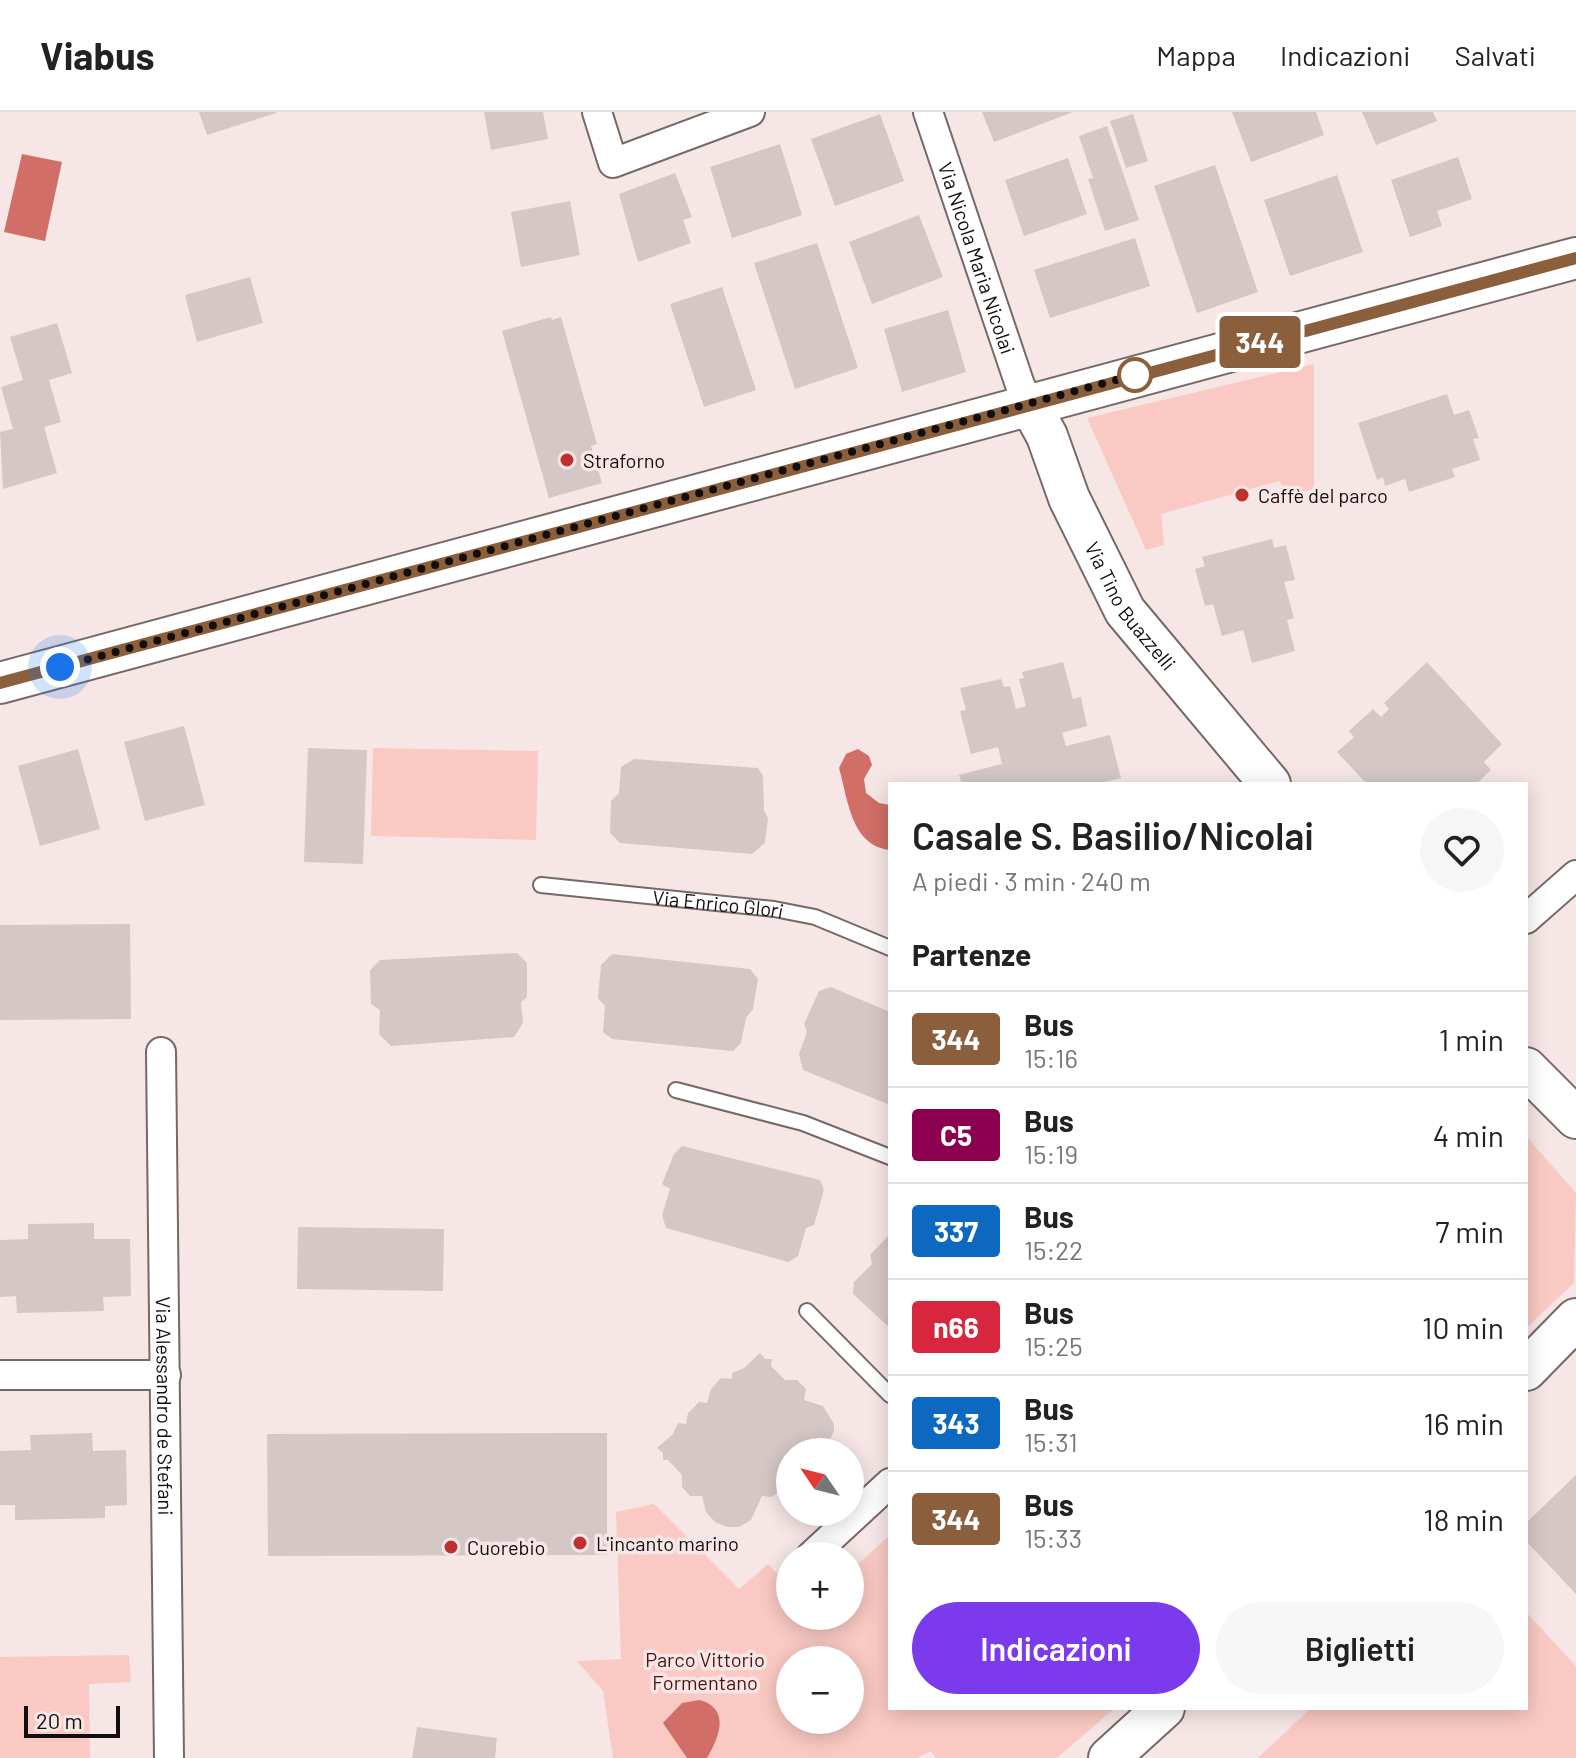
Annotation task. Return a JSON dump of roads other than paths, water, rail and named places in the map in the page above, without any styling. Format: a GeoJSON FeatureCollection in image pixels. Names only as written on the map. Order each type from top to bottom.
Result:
{"type":"FeatureCollection","features":[{"type":"Feature","properties":{"kind":"street"},"geometry":{"type":"LineString","coordinates":[[597,112],[613,163],[750,112]]}},
{"type":"Feature","properties":{"kind":"street","name":"Via Nicola Maria Nicolai"},"geometry":{"type":"LineString","coordinates":[[928,112],[1020,385],[1029,403]]}},
{"type":"Feature","properties":{"kind":"street"},"geometry":{"type":"LineString","coordinates":[[0,683],[707,494],[1029,403],[1576,258]]}},
{"type":"Feature","properties":{"kind":"street","name":"Via Tino Buazzelli"},"geometry":{"type":"LineString","coordinates":[[1029,403],[1047,436],[1069,498],[1125,611],[1268,782]]}},
{"type":"Feature","properties":{"kind":"street"},"geometry":{"type":"LineString","coordinates":[[1528,917],[1576,875]]}},
{"type":"Feature","properties":{"kind":"street","name":"Via Alessandro de Stefani"},"geometry":{"type":"LineString","coordinates":[[161,1052],[169,1758]]}},
{"type":"Feature","properties":{"kind":"street"},"geometry":{"type":"LineString","coordinates":[[1528,1070],[1576,1118]]}},
{"type":"Feature","properties":{"kind":"street"},"geometry":{"type":"LineString","coordinates":[[1528,1368],[1576,1319]]}},
{"type":"Feature","properties":{"kind":"street"},"geometry":{"type":"LineString","coordinates":[[0,1375],[166,1375]]}},
{"type":"Feature","properties":{"kind":"street"},"geometry":{"type":"LineString","coordinates":[[826,1542],[888,1485]]}},
{"type":"Feature","properties":{"kind":"street"},"geometry":{"type":"LineString","coordinates":[[1109,1758],[1162,1710]]}},
{"type":"Feature","properties":{"kind":"lane","name":"Via Enrico Glori"},"geometry":{"type":"LineString","coordinates":[[541,885],[774,909],[815,917],[888,947]]}},
{"type":"Feature","properties":{"kind":"lane"},"geometry":{"type":"LineString","coordinates":[[676,1090],[790,1119],[888,1156]]}},
{"type":"Feature","properties":{"kind":"lane"},"geometry":{"type":"LineString","coordinates":[[807,1311],[888,1393]]}},
{"type":"Feature","properties":{"kind":"place","name":"Straforno"},"geometry":{"type":"Point","coordinates":[567,460]}},
{"type":"Feature","properties":{"kind":"place","name":"Caffè del parco"},"geometry":{"type":"Point","coordinates":[1242,495]}},
{"type":"Feature","properties":{"kind":"place","name":"L'incanto marino"},"geometry":{"type":"Point","coordinates":[580,1543]}},
{"type":"Feature","properties":{"kind":"place","name":"Cuorebio"},"geometry":{"type":"Point","coordinates":[451,1547]}},
{"type":"Feature","properties":{"kind":"park label","name":"Parco Vittorio Formentano"},"geometry":{"type":"Point","coordinates":[705,1670]}}]}
